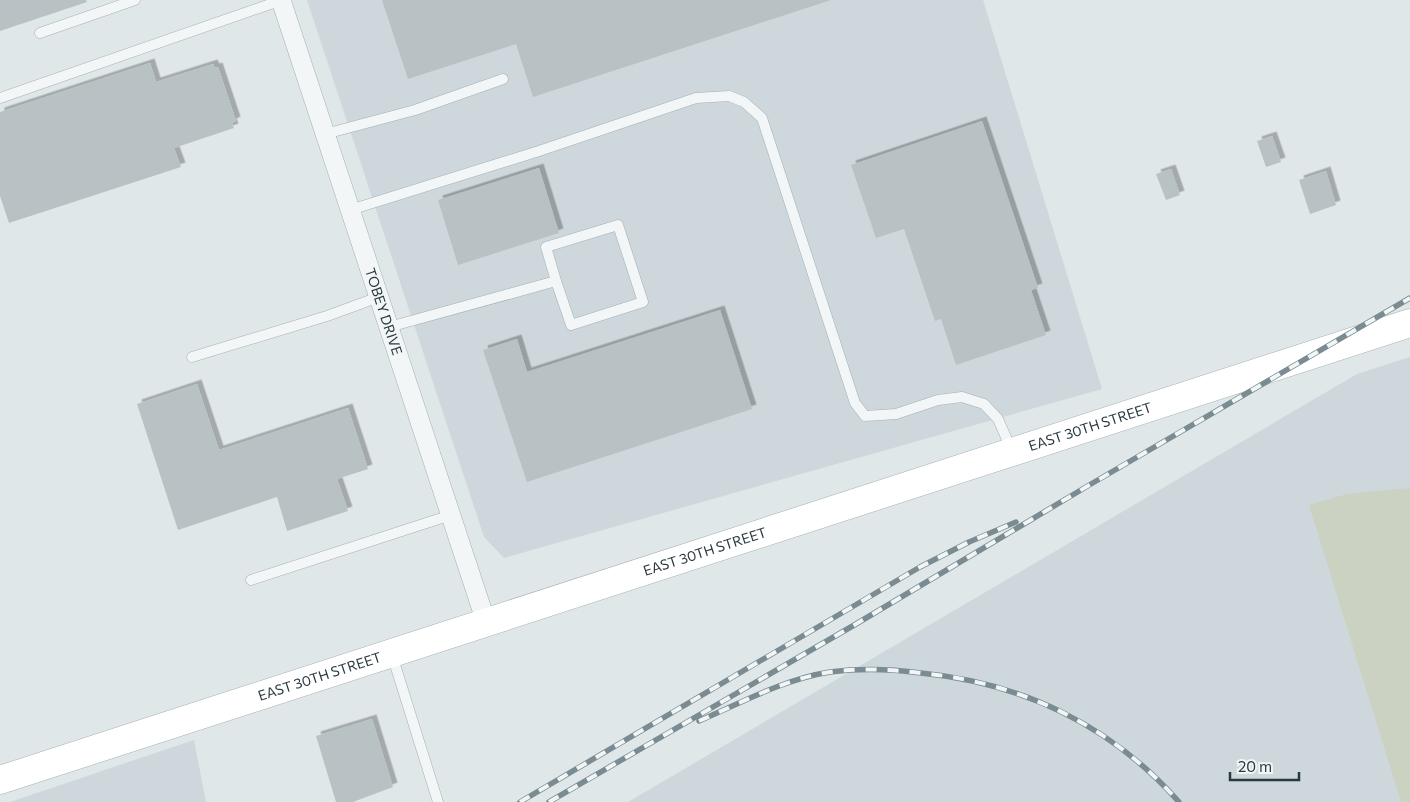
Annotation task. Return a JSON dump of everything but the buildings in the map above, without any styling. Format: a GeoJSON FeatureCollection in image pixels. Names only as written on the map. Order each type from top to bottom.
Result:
{"type":"FeatureCollection","features":[{"type":"Feature","properties":{"kind":"main road","name":"EAST 30TH STREET"},"geometry":{"type":"LineString","coordinates":[[0,780],[1410,323]]}},
{"type":"Feature","properties":{"kind":"street","name":"TOBEY DRIVE"},"geometry":{"type":"LineString","coordinates":[[281,0],[486,622]]}},
{"type":"Feature","properties":{"kind":"lane"},"geometry":{"type":"LineString","coordinates":[[40,33],[135,0]]}},
{"type":"Feature","properties":{"kind":"lane"},"geometry":{"type":"LineString","coordinates":[[0,98],[281,0]]}},
{"type":"Feature","properties":{"kind":"lane"},"geometry":{"type":"LineString","coordinates":[[325,134],[415,110],[503,79]]}},
{"type":"Feature","properties":{"kind":"lane"},"geometry":{"type":"LineString","coordinates":[[350,210],[539,151],[696,98],[729,96],[744,102],[762,118],[855,403],[865,416],[896,414],[938,400],[962,397],[984,404],[998,420],[1013,451]]}},
{"type":"Feature","properties":{"kind":"lane"},"geometry":{"type":"LineString","coordinates":[[618,225],[644,302],[571,325],[556,281],[546,247],[618,225]]}},
{"type":"Feature","properties":{"kind":"lane"},"geometry":{"type":"LineString","coordinates":[[389,327],[556,281]]}},
{"type":"Feature","properties":{"kind":"lane"},"geometry":{"type":"LineString","coordinates":[[192,357],[328,316],[379,297]]}},
{"type":"Feature","properties":{"kind":"lane"},"geometry":{"type":"LineString","coordinates":[[251,580],[451,515]]}},
{"type":"Feature","properties":{"kind":"lane"},"geometry":{"type":"LineString","coordinates":[[391,653],[438,802]]}},
{"type":"Feature","properties":{"kind":"shaded area"},"geometry":{"type":"Polygon","coordinates":[[[307,0],[983,0],[1102,389],[504,558],[484,537],[307,0]]]}},
{"type":"Feature","properties":{"kind":"shaded area"},"geometry":{"type":"Polygon","coordinates":[[[1410,357],[1410,802],[628,802],[1357,374],[1410,357]]]}},
{"type":"Feature","properties":{"kind":"shaded area"},"geometry":{"type":"Polygon","coordinates":[[[194,740],[206,802],[10,802],[194,740]]]}},
{"type":"Feature","properties":{"kind":"green space"},"geometry":{"type":"Polygon","coordinates":[[[1410,488],[1410,802],[1401,802],[1309,505],[1347,494],[1410,488]]]}},
{"type":"Feature","properties":{"kind":"railway"},"geometry":{"type":"LineString","coordinates":[[549,802],[1410,298]]}},
{"type":"Feature","properties":{"kind":"railway"},"geometry":{"type":"LineString","coordinates":[[520,802],[920,567],[969,542],[1016,522]]}},
{"type":"Feature","properties":{"kind":"railway"},"geometry":{"type":"LineString","coordinates":[[699,721],[779,686],[813,675],[830,672],[887,670],[958,678],[1029,698],[1062,712],[1094,730],[1124,751],[1153,775],[1179,802]]}}]}
